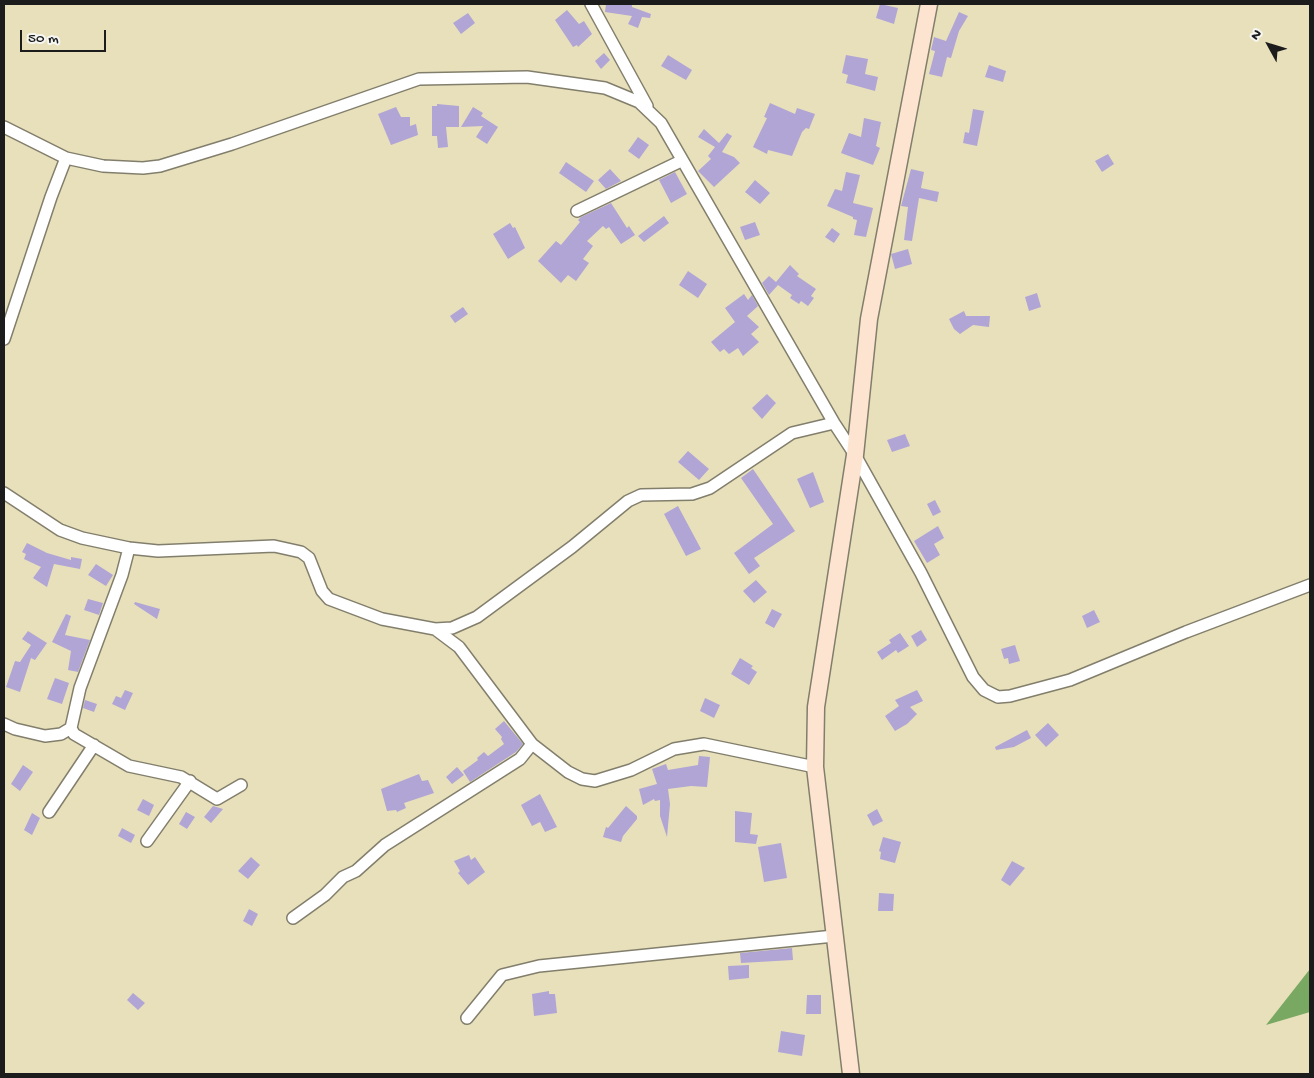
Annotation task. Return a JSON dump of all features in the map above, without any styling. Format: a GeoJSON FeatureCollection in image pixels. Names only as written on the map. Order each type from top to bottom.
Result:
{"type":"FeatureCollection","features":[{"type":"Feature","properties":{"kind":"street"},"geometry":{"type":"LineString","coordinates":[[591,4],[649,110],[661,123],[681,162],[834,423],[855,454],[921,573],[973,677],[984,690],[998,697],[1035,691],[1070,680],[1186,632],[1310,585]]}},
{"type":"Feature","properties":{"kind":"street"},"geometry":{"type":"LineString","coordinates":[[851,1074],[815,767],[816,707],[855,454],[869,318],[928,4]]}},
{"type":"Feature","properties":{"kind":"street"},"geometry":{"type":"LineString","coordinates":[[4,127],[66,158],[124,169],[160,166],[232,144],[404,83],[434,77],[527,77],[567,82],[605,88],[627,96],[649,110]]}},
{"type":"Feature","properties":{"kind":"street"},"geometry":{"type":"LineString","coordinates":[[4,339],[50,197],[66,158]]}},
{"type":"Feature","properties":{"kind":"street"},"geometry":{"type":"LineString","coordinates":[[577,211],[681,162]]}},
{"type":"Feature","properties":{"kind":"street"},"geometry":{"type":"LineString","coordinates":[[4,493],[60,530],[82,538],[129,548],[158,551],[274,546],[291,549],[308,558],[322,591],[329,599],[382,619],[436,629],[452,628],[477,617],[572,547],[628,501],[640,496],[692,494],[710,488],[792,433],[834,423]]}},
{"type":"Feature","properties":{"kind":"street"},"geometry":{"type":"LineString","coordinates":[[4,724],[15,729],[45,736],[61,734],[70,728],[80,688],[122,576],[129,548]]}},
{"type":"Feature","properties":{"kind":"street"},"geometry":{"type":"LineString","coordinates":[[436,629],[459,647],[532,744],[568,772],[582,779],[595,781],[631,770],[674,749],[704,744],[815,767]]}},
{"type":"Feature","properties":{"kind":"street"},"geometry":{"type":"LineString","coordinates":[[70,728],[74,734],[112,758],[129,766],[190,781],[217,799],[241,785]]}},
{"type":"Feature","properties":{"kind":"street"},"geometry":{"type":"LineString","coordinates":[[293,918],[324,895],[343,877],[356,871],[385,845],[520,759],[532,744]]}},
{"type":"Feature","properties":{"kind":"street"},"geometry":{"type":"LineString","coordinates":[[50,812],[94,745]]}},
{"type":"Feature","properties":{"kind":"street"},"geometry":{"type":"LineString","coordinates":[[147,842],[190,781]]}},
{"type":"Feature","properties":{"kind":"street"},"geometry":{"type":"LineString","coordinates":[[468,1018],[502,975],[538,966],[834,936]]}},
{"type":"Feature","properties":{"kind":"green space"},"geometry":{"type":"Polygon","coordinates":[[[1310,969],[1310,1012],[1266,1025],[1310,969]]]}},
{"type":"Feature","properties":{"kind":"building"},"geometry":{"type":"Polygon","coordinates":[[[606,4],[632,4],[632,7],[651,14],[650,18],[642,17],[638,28],[628,24],[632,16],[605,12],[606,4]]]}},
{"type":"Feature","properties":{"kind":"building"},"geometry":{"type":"Polygon","coordinates":[[[880,4],[898,8],[894,24],[876,18],[880,4]]]}},
{"type":"Feature","properties":{"kind":"building"},"geometry":{"type":"Polygon","coordinates":[[[567,10],[579,24],[584,21],[592,34],[578,47],[577,45],[573,47],[555,20],[567,10]]]}},
{"type":"Feature","properties":{"kind":"building"},"geometry":{"type":"Polygon","coordinates":[[[959,12],[968,16],[959,31],[951,58],[947,57],[942,77],[929,74],[935,51],[931,50],[934,37],[946,41],[959,12]]]}},
{"type":"Feature","properties":{"kind":"building"},"geometry":{"type":"Polygon","coordinates":[[[468,13],[475,23],[461,34],[453,23],[468,13]]]}},
{"type":"Feature","properties":{"kind":"building"},"geometry":{"type":"Polygon","coordinates":[[[604,53],[610,60],[601,69],[595,61],[604,53]]]}},
{"type":"Feature","properties":{"kind":"building"},"geometry":{"type":"Polygon","coordinates":[[[668,55],[692,70],[686,80],[661,66],[668,55]]]}},
{"type":"Feature","properties":{"kind":"building"},"geometry":{"type":"Polygon","coordinates":[[[846,55],[868,59],[865,74],[878,77],[875,91],[846,83],[848,75],[842,73],[846,55]]]}},
{"type":"Feature","properties":{"kind":"building"},"geometry":{"type":"Polygon","coordinates":[[[989,65],[1006,71],[1003,82],[985,77],[989,65]]]}},
{"type":"Feature","properties":{"kind":"building"},"geometry":{"type":"Polygon","coordinates":[[[770,103],[795,114],[797,108],[815,114],[809,129],[806,128],[802,132],[792,156],[768,150],[767,154],[753,147],[767,118],[764,117],[770,103]]]}},
{"type":"Feature","properties":{"kind":"building"},"geometry":{"type":"Polygon","coordinates":[[[437,104],[459,106],[459,127],[446,127],[448,147],[438,148],[437,136],[432,136],[432,106],[437,106],[437,104]]]}},
{"type":"Feature","properties":{"kind":"building"},"geometry":{"type":"Polygon","coordinates":[[[396,107],[401,117],[410,117],[410,126],[416,124],[418,135],[391,145],[378,114],[396,107]]]}},
{"type":"Feature","properties":{"kind":"building"},"geometry":{"type":"Polygon","coordinates":[[[473,107],[483,113],[481,116],[498,127],[487,144],[476,137],[483,126],[461,127],[473,107]]]}},
{"type":"Feature","properties":{"kind":"building"},"geometry":{"type":"Polygon","coordinates":[[[973,109],[984,111],[977,146],[963,143],[965,132],[969,133],[973,109]]]}},
{"type":"Feature","properties":{"kind":"building"},"geometry":{"type":"Polygon","coordinates":[[[864,118],[881,122],[876,146],[880,148],[873,165],[841,153],[849,133],[861,137],[864,118]]]}},
{"type":"Feature","properties":{"kind":"building"},"geometry":{"type":"Polygon","coordinates":[[[704,129],[719,143],[727,133],[732,136],[722,152],[734,157],[740,163],[714,187],[698,171],[711,159],[708,156],[715,147],[698,137],[704,129]]]}},
{"type":"Feature","properties":{"kind":"building"},"geometry":{"type":"Polygon","coordinates":[[[638,137],[649,145],[639,159],[628,151],[638,137]]]}},
{"type":"Feature","properties":{"kind":"building"},"geometry":{"type":"Polygon","coordinates":[[[1108,154],[1114,164],[1102,172],[1095,161],[1108,154]]]}},
{"type":"Feature","properties":{"kind":"building"},"geometry":{"type":"Polygon","coordinates":[[[566,162],[594,181],[586,192],[559,173],[566,162]]]}},
{"type":"Feature","properties":{"kind":"building"},"geometry":{"type":"Polygon","coordinates":[[[610,169],[621,181],[606,189],[598,180],[610,169]]]}},
{"type":"Feature","properties":{"kind":"building"},"geometry":{"type":"Polygon","coordinates":[[[911,169],[924,172],[921,188],[939,192],[937,202],[919,198],[912,241],[904,240],[908,207],[901,206],[911,169]]]}},
{"type":"Feature","properties":{"kind":"building"},"geometry":{"type":"Polygon","coordinates":[[[675,172],[687,194],[671,203],[659,180],[675,172]]]}},
{"type":"Feature","properties":{"kind":"building"},"geometry":{"type":"Polygon","coordinates":[[[846,172],[860,175],[853,203],[873,208],[866,237],[854,235],[857,220],[827,206],[835,189],[842,191],[846,172]]]}},
{"type":"Feature","properties":{"kind":"building"},"geometry":{"type":"Polygon","coordinates":[[[755,180],[770,193],[760,204],[745,192],[755,180]]]}},
{"type":"Feature","properties":{"kind":"building"},"geometry":{"type":"Polygon","coordinates":[[[611,203],[627,228],[629,226],[635,235],[621,244],[609,227],[606,229],[603,226],[587,241],[593,246],[583,259],[589,263],[576,281],[568,275],[561,283],[538,261],[556,241],[561,245],[580,222],[578,220],[581,217],[611,203]]]}},
{"type":"Feature","properties":{"kind":"building"},"geometry":{"type":"Polygon","coordinates":[[[664,216],[669,223],[644,242],[638,236],[664,216]]]}},
{"type":"Feature","properties":{"kind":"building"},"geometry":{"type":"Polygon","coordinates":[[[755,222],[760,235],[745,240],[740,227],[755,222]]]}},
{"type":"Feature","properties":{"kind":"building"},"geometry":{"type":"Polygon","coordinates":[[[510,223],[513,228],[515,227],[525,248],[508,259],[493,234],[510,223]]]}},
{"type":"Feature","properties":{"kind":"building"},"geometry":{"type":"Polygon","coordinates":[[[832,228],[840,234],[834,243],[825,237],[832,228]]]}},
{"type":"Feature","properties":{"kind":"building"},"geometry":{"type":"Polygon","coordinates":[[[908,249],[912,264],[895,269],[891,254],[908,249]]]}},
{"type":"Feature","properties":{"kind":"building"},"geometry":{"type":"Polygon","coordinates":[[[790,265],[799,274],[797,276],[816,289],[811,296],[814,298],[808,306],[801,301],[799,304],[790,298],[792,295],[778,285],[769,295],[762,283],[769,276],[776,282],[790,265]]]}},
{"type":"Feature","properties":{"kind":"building"},"geometry":{"type":"Polygon","coordinates":[[[688,271],[707,284],[698,298],[679,285],[688,271]]]}},
{"type":"Feature","properties":{"kind":"building"},"geometry":{"type":"Polygon","coordinates":[[[1037,293],[1041,307],[1029,311],[1025,297],[1037,293]]]}},
{"type":"Feature","properties":{"kind":"building"},"geometry":{"type":"Polygon","coordinates":[[[744,294],[748,300],[752,295],[758,306],[747,316],[759,327],[751,334],[759,342],[743,356],[738,348],[729,354],[724,349],[720,352],[711,342],[735,322],[725,308],[744,294]]]}},
{"type":"Feature","properties":{"kind":"building"},"geometry":{"type":"Polygon","coordinates":[[[463,307],[468,314],[455,323],[450,316],[463,307]]]}},
{"type":"Feature","properties":{"kind":"building"},"geometry":{"type":"Polygon","coordinates":[[[964,311],[966,316],[990,316],[989,327],[973,325],[960,334],[954,329],[949,319],[964,311]]]}},
{"type":"Feature","properties":{"kind":"building"},"geometry":{"type":"Polygon","coordinates":[[[767,394],[776,403],[762,419],[752,408],[767,394]]]}},
{"type":"Feature","properties":{"kind":"building"},"geometry":{"type":"Polygon","coordinates":[[[905,434],[910,446],[892,452],[887,440],[905,434]]]}},
{"type":"Feature","properties":{"kind":"building"},"geometry":{"type":"Polygon","coordinates":[[[688,451],[709,469],[699,480],[678,462],[688,451]]]}},
{"type":"Feature","properties":{"kind":"building"},"geometry":{"type":"Polygon","coordinates":[[[753,469],[795,531],[754,558],[760,566],[749,574],[734,553],[773,524],[741,478],[753,469]]]}},
{"type":"Feature","properties":{"kind":"building"},"geometry":{"type":"Polygon","coordinates":[[[813,472],[824,502],[810,508],[797,479],[813,472]]]}},
{"type":"Feature","properties":{"kind":"building"},"geometry":{"type":"Polygon","coordinates":[[[935,500],[941,512],[933,516],[927,504],[935,500]]]}},
{"type":"Feature","properties":{"kind":"building"},"geometry":{"type":"Polygon","coordinates":[[[678,506],[701,549],[686,556],[664,514],[678,506]]]}},
{"type":"Feature","properties":{"kind":"building"},"geometry":{"type":"Polygon","coordinates":[[[938,526],[944,538],[934,544],[940,555],[927,563],[914,541],[938,526]]]}},
{"type":"Feature","properties":{"kind":"building"},"geometry":{"type":"Polygon","coordinates":[[[27,543],[47,553],[71,560],[71,557],[82,559],[80,569],[54,564],[47,587],[33,578],[41,567],[24,559],[26,554],[22,552],[27,543]]]}},
{"type":"Feature","properties":{"kind":"building"},"geometry":{"type":"Polygon","coordinates":[[[96,564],[113,575],[106,586],[88,575],[96,564]]]}},
{"type":"Feature","properties":{"kind":"building"},"geometry":{"type":"Polygon","coordinates":[[[756,580],[767,592],[754,603],[743,591],[756,580]]]}},
{"type":"Feature","properties":{"kind":"building"},"geometry":{"type":"Polygon","coordinates":[[[88,599],[103,603],[99,615],[84,610],[88,599]]]}},
{"type":"Feature","properties":{"kind":"building"},"geometry":{"type":"Polygon","coordinates":[[[135,602],[160,609],[157,619],[134,604],[135,602]]]}},
{"type":"Feature","properties":{"kind":"building"},"geometry":{"type":"Polygon","coordinates":[[[772,609],[782,614],[774,628],[765,623],[772,609]]]}},
{"type":"Feature","properties":{"kind":"building"},"geometry":{"type":"Polygon","coordinates":[[[1094,610],[1100,622],[1087,628],[1082,616],[1094,610]]]}},
{"type":"Feature","properties":{"kind":"building"},"geometry":{"type":"Polygon","coordinates":[[[66,614],[71,616],[65,635],[90,640],[78,672],[68,670],[71,651],[52,642],[66,614]]]}},
{"type":"Feature","properties":{"kind":"building"},"geometry":{"type":"Polygon","coordinates":[[[921,630],[927,640],[917,647],[911,636],[921,630]]]}},
{"type":"Feature","properties":{"kind":"building"},"geometry":{"type":"Polygon","coordinates":[[[28,631],[47,643],[35,660],[31,658],[20,692],[6,687],[15,661],[20,662],[31,645],[22,639],[28,631]]]}},
{"type":"Feature","properties":{"kind":"building"},"geometry":{"type":"Polygon","coordinates":[[[900,633],[909,646],[898,653],[896,650],[882,660],[877,652],[891,643],[889,640],[900,633]]]}},
{"type":"Feature","properties":{"kind":"building"},"geometry":{"type":"Polygon","coordinates":[[[1015,645],[1020,661],[1009,664],[1008,658],[1004,659],[1001,649],[1015,645]]]}},
{"type":"Feature","properties":{"kind":"building"},"geometry":{"type":"Polygon","coordinates":[[[740,658],[753,666],[751,668],[757,672],[749,685],[731,674],[740,658]]]}},
{"type":"Feature","properties":{"kind":"building"},"geometry":{"type":"Polygon","coordinates":[[[55,678],[69,683],[62,704],[47,699],[55,678]]]}},
{"type":"Feature","properties":{"kind":"building"},"geometry":{"type":"Polygon","coordinates":[[[125,690],[133,693],[125,710],[112,704],[116,696],[121,698],[125,690]]]}},
{"type":"Feature","properties":{"kind":"building"},"geometry":{"type":"Polygon","coordinates":[[[917,690],[923,701],[910,707],[917,714],[907,724],[895,731],[885,716],[899,706],[895,700],[917,690]]]}},
{"type":"Feature","properties":{"kind":"building"},"geometry":{"type":"Polygon","coordinates":[[[705,698],[720,705],[714,718],[700,711],[705,698]]]}},
{"type":"Feature","properties":{"kind":"building"},"geometry":{"type":"Polygon","coordinates":[[[85,700],[97,704],[94,712],[83,708],[85,700]]]}},
{"type":"Feature","properties":{"kind":"building"},"geometry":{"type":"Polygon","coordinates":[[[504,721],[523,744],[516,752],[470,782],[463,771],[478,760],[477,758],[484,752],[488,756],[504,744],[501,739],[502,737],[495,729],[504,721]]]}},
{"type":"Feature","properties":{"kind":"building"},"geometry":{"type":"Polygon","coordinates":[[[1048,723],[1059,735],[1046,747],[1035,735],[1048,723]]]}},
{"type":"Feature","properties":{"kind":"building"},"geometry":{"type":"Polygon","coordinates":[[[1027,730],[1031,738],[1014,747],[996,750],[995,747],[1027,730]]]}},
{"type":"Feature","properties":{"kind":"building"},"geometry":{"type":"Polygon","coordinates":[[[699,756],[710,757],[707,787],[691,786],[668,789],[670,804],[667,837],[660,816],[660,800],[655,801],[654,799],[643,805],[639,789],[657,784],[652,769],[666,764],[668,770],[698,765],[699,756]]]}},
{"type":"Feature","properties":{"kind":"building"},"geometry":{"type":"Polygon","coordinates":[[[23,765],[33,772],[20,791],[11,784],[23,765]]]}},
{"type":"Feature","properties":{"kind":"building"},"geometry":{"type":"Polygon","coordinates":[[[457,767],[464,775],[452,784],[446,777],[457,767]]]}},
{"type":"Feature","properties":{"kind":"building"},"geometry":{"type":"Polygon","coordinates":[[[419,774],[422,781],[428,780],[434,793],[404,803],[406,808],[397,812],[396,810],[387,811],[381,789],[419,774]]]}},
{"type":"Feature","properties":{"kind":"building"},"geometry":{"type":"Polygon","coordinates":[[[540,794],[557,827],[545,832],[540,822],[532,826],[521,805],[540,794]]]}},
{"type":"Feature","properties":{"kind":"building"},"geometry":{"type":"Polygon","coordinates":[[[143,799],[154,805],[149,816],[137,810],[143,799]]]}},
{"type":"Feature","properties":{"kind":"building"},"geometry":{"type":"Polygon","coordinates":[[[213,806],[223,809],[211,823],[204,817],[213,806]]]}},
{"type":"Feature","properties":{"kind":"building"},"geometry":{"type":"Polygon","coordinates":[[[626,806],[637,816],[637,819],[623,836],[621,842],[603,837],[606,827],[608,828],[626,806]]]}},
{"type":"Feature","properties":{"kind":"building"},"geometry":{"type":"Polygon","coordinates":[[[877,809],[883,821],[873,826],[867,815],[877,809]]]}},
{"type":"Feature","properties":{"kind":"building"},"geometry":{"type":"Polygon","coordinates":[[[735,811],[752,813],[750,834],[758,835],[756,844],[735,842],[735,811]]]}},
{"type":"Feature","properties":{"kind":"building"},"geometry":{"type":"Polygon","coordinates":[[[186,812],[195,817],[187,829],[179,824],[186,812]]]}},
{"type":"Feature","properties":{"kind":"building"},"geometry":{"type":"Polygon","coordinates":[[[32,813],[40,818],[32,835],[24,830],[32,813]]]}},
{"type":"Feature","properties":{"kind":"building"},"geometry":{"type":"Polygon","coordinates":[[[122,828],[135,835],[131,843],[118,836],[122,828]]]}},
{"type":"Feature","properties":{"kind":"building"},"geometry":{"type":"Polygon","coordinates":[[[883,837],[901,842],[895,863],[880,859],[881,852],[879,851],[883,837]]]}},
{"type":"Feature","properties":{"kind":"building"},"geometry":{"type":"Polygon","coordinates":[[[781,843],[787,878],[764,882],[758,847],[781,843]]]}},
{"type":"Feature","properties":{"kind":"building"},"geometry":{"type":"Polygon","coordinates":[[[469,855],[471,860],[475,857],[485,872],[468,885],[458,873],[460,871],[454,861],[469,855]]]}},
{"type":"Feature","properties":{"kind":"building"},"geometry":{"type":"Polygon","coordinates":[[[251,857],[260,865],[248,879],[238,871],[251,857]]]}},
{"type":"Feature","properties":{"kind":"building"},"geometry":{"type":"Polygon","coordinates":[[[1012,861],[1025,868],[1010,886],[1001,880],[1012,861]]]}},
{"type":"Feature","properties":{"kind":"building"},"geometry":{"type":"Polygon","coordinates":[[[879,893],[894,894],[893,911],[878,911],[879,893]]]}},
{"type":"Feature","properties":{"kind":"building"},"geometry":{"type":"Polygon","coordinates":[[[249,909],[258,914],[252,926],[243,921],[249,909]]]}},
{"type":"Feature","properties":{"kind":"building"},"geometry":{"type":"Polygon","coordinates":[[[792,948],[793,960],[741,963],[740,953],[792,948]]]}},
{"type":"Feature","properties":{"kind":"building"},"geometry":{"type":"Polygon","coordinates":[[[749,965],[749,978],[729,980],[728,966],[749,965]]]}},
{"type":"Feature","properties":{"kind":"building"},"geometry":{"type":"Polygon","coordinates":[[[549,991],[549,994],[555,994],[557,1013],[534,1016],[532,994],[549,991]]]}},
{"type":"Feature","properties":{"kind":"building"},"geometry":{"type":"Polygon","coordinates":[[[133,993],[145,1003],[138,1010],[127,1000],[133,993]]]}},
{"type":"Feature","properties":{"kind":"building"},"geometry":{"type":"Polygon","coordinates":[[[807,995],[821,995],[821,1014],[806,1014],[807,995]]]}},
{"type":"Feature","properties":{"kind":"building"},"geometry":{"type":"Polygon","coordinates":[[[781,1031],[805,1035],[802,1056],[778,1052],[781,1031]]]}}]}
